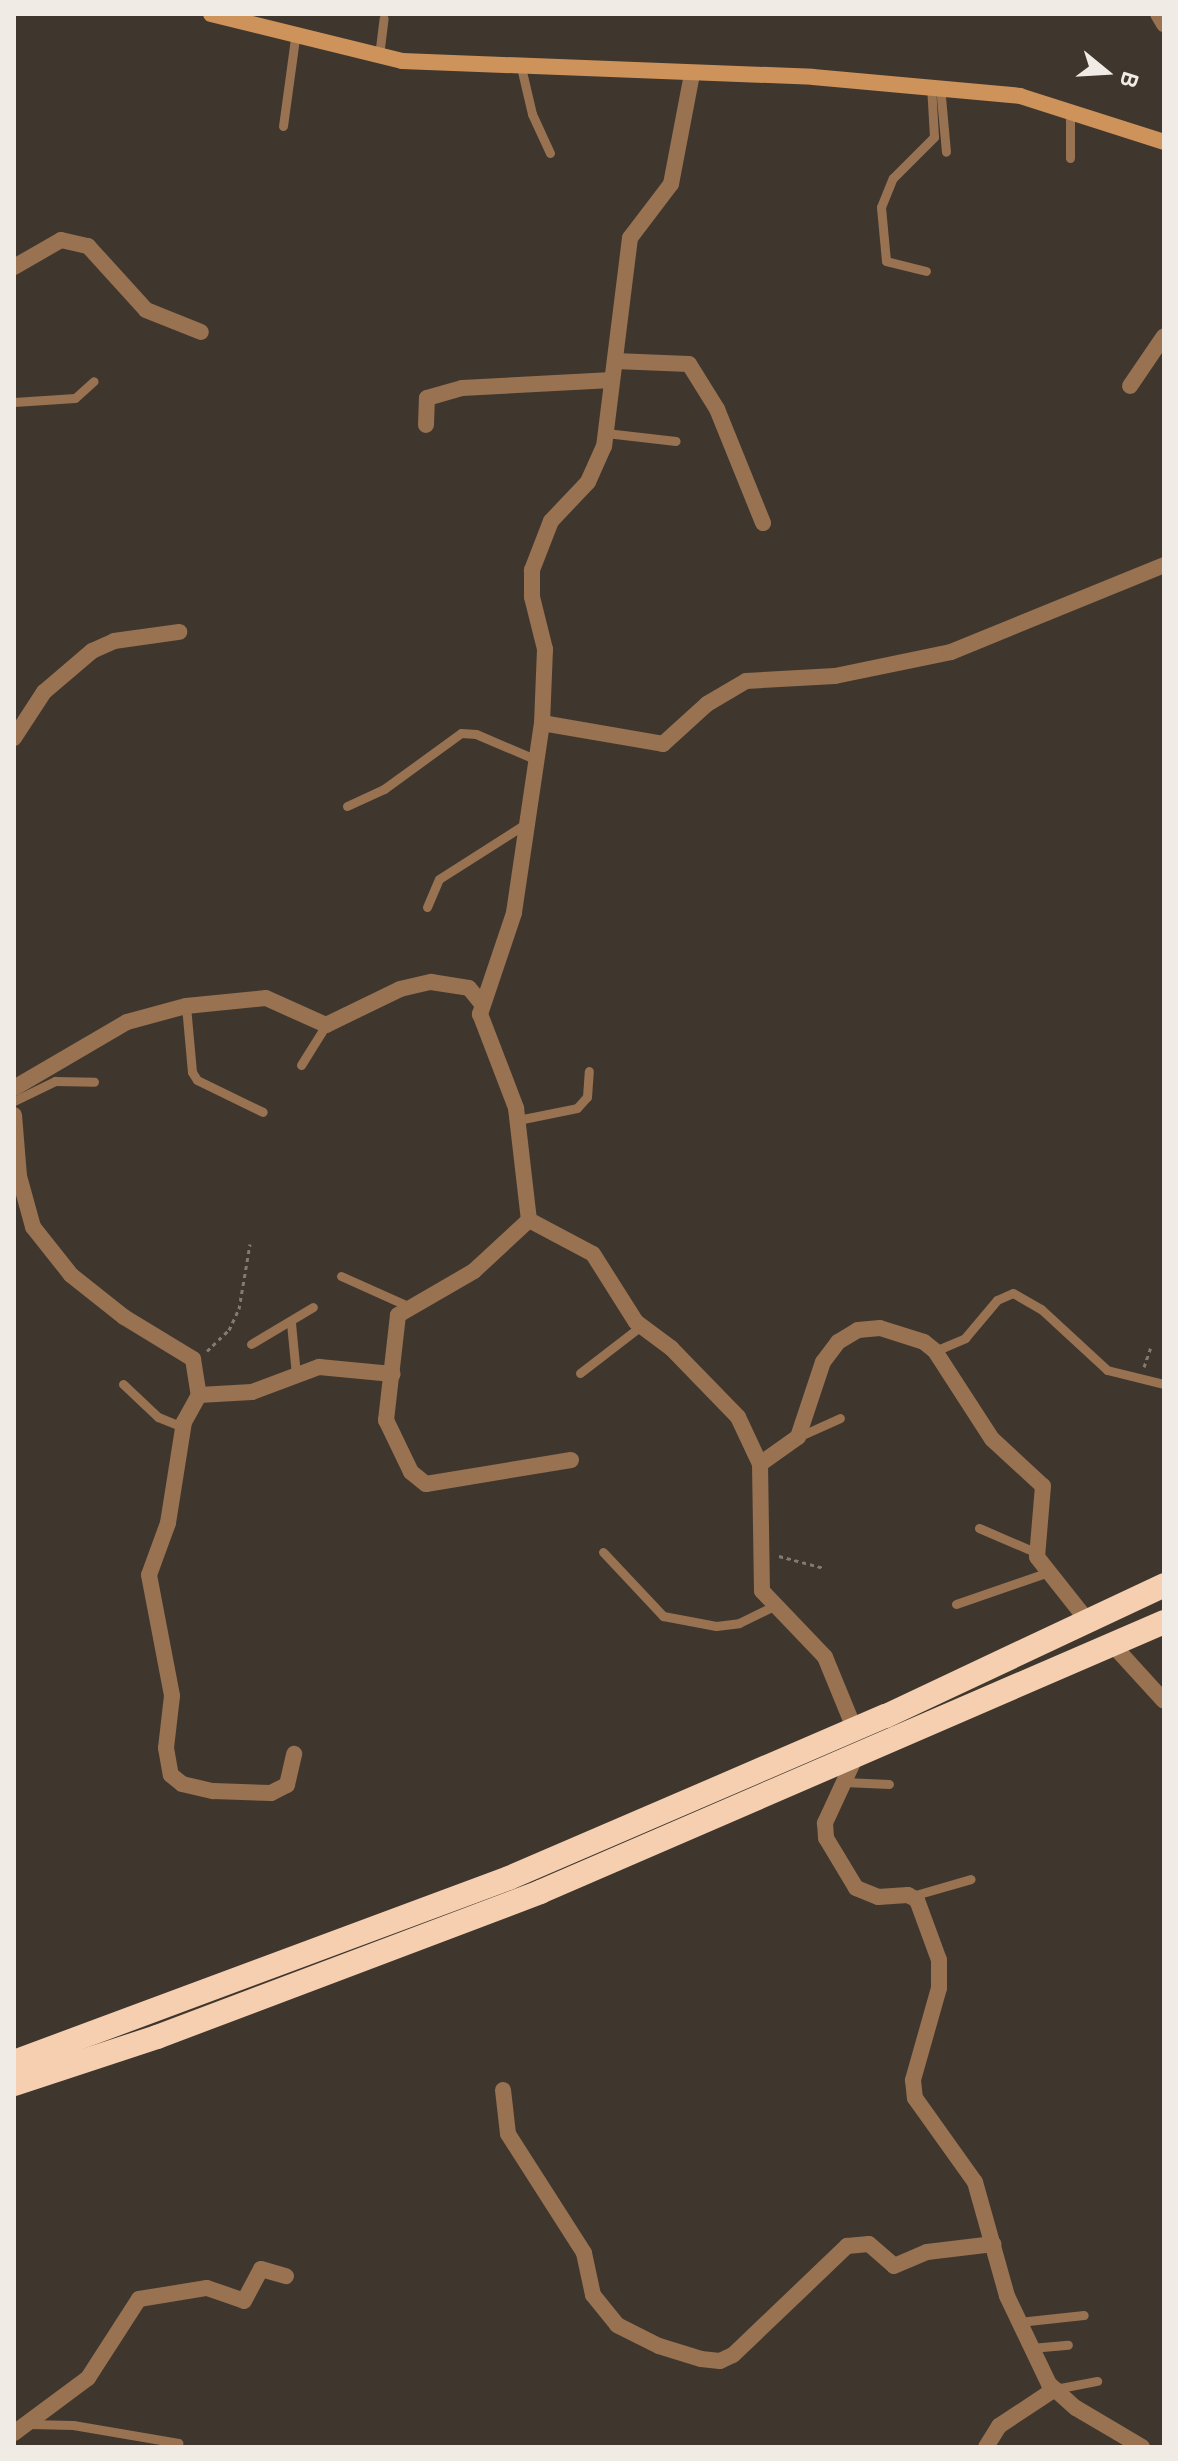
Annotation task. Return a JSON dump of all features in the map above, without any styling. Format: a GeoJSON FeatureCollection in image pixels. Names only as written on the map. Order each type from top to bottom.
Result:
{"type":"FeatureCollection","features":[{"type":"Feature","properties":{"kind":"highway"},"geometry":{"type":"LineString","coordinates":[[14,2084],[186,2013],[289,1957],[509,1878],[855,1730],[1164,1585]]}},
{"type":"Feature","properties":{"kind":"highway"},"geometry":{"type":"LineString","coordinates":[[14,2062],[186,2013],[540,1892],[1164,1622]]}},
{"type":"Feature","properties":{"kind":"street"},"geometry":{"type":"LineString","coordinates":[[211,14],[295,38],[379,56],[521,67],[936,85],[1020,96],[1164,142]]}},
{"type":"Feature","properties":{"kind":"street"},"geometry":{"type":"LineString","coordinates":[[1158,14],[1164,24]]}},
{"type":"Feature","properties":{"kind":"street"},"geometry":{"type":"LineString","coordinates":[[529,1220],[518,1120],[480,1014],[481,1003],[510,927],[542,723],[545,649],[532,597],[532,570],[551,521],[597,468],[606,433],[630,238],[671,184],[692,74]]}},
{"type":"Feature","properties":{"kind":"street"},"geometry":{"type":"LineString","coordinates":[[14,267],[61,240],[88,246],[146,310],[201,332]]}},
{"type":"Feature","properties":{"kind":"street"},"geometry":{"type":"LineString","coordinates":[[1130,386],[1164,336]]}},
{"type":"Feature","properties":{"kind":"street"},"geometry":{"type":"LineString","coordinates":[[615,361],[689,364],[717,409],[763,523]]}},
{"type":"Feature","properties":{"kind":"street"},"geometry":{"type":"LineString","coordinates":[[426,425],[427,398],[462,388],[612,380]]}},
{"type":"Feature","properties":{"kind":"street"},"geometry":{"type":"LineString","coordinates":[[542,723],[663,744],[707,704],[746,681],[835,676],[951,652],[1164,565]]}},
{"type":"Feature","properties":{"kind":"street"},"geometry":{"type":"LineString","coordinates":[[14,738],[44,692],[92,651],[114,641],[179,632]]}},
{"type":"Feature","properties":{"kind":"street"},"geometry":{"type":"LineString","coordinates":[[14,1088],[127,1022],[186,1006],[266,998],[326,1025],[400,989],[431,982],[469,988],[481,1003]]}},
{"type":"Feature","properties":{"kind":"street"},"geometry":{"type":"LineString","coordinates":[[14,1115],[19,1176],[29,1218],[41,1238],[71,1275],[124,1317],[193,1359],[199,1395],[183,1427],[168,1523],[149,1575],[172,1696],[166,1748],[171,1775],[182,1784],[213,1791],[271,1793],[287,1785],[294,1754]]}},
{"type":"Feature","properties":{"kind":"street"},"geometry":{"type":"LineString","coordinates":[[529,1220],[474,1271],[408,1306],[396,1322],[393,1374],[385,1396],[386,1420],[421,1482],[571,1460]]}},
{"type":"Feature","properties":{"kind":"street"},"geometry":{"type":"LineString","coordinates":[[529,1220],[593,1254],[641,1326],[671,1348],[738,1417],[760,1464],[762,1591],[825,1657],[855,1730]]}},
{"type":"Feature","properties":{"kind":"street"},"geometry":{"type":"LineString","coordinates":[[760,1464],[798,1437],[823,1362],[838,1342],[858,1330],[880,1328],[935,1351],[992,1439],[1043,1486],[1037,1553],[1087,1620]]}},
{"type":"Feature","properties":{"kind":"street"},"geometry":{"type":"LineString","coordinates":[[199,1395],[252,1392],[319,1367],[393,1374]]}},
{"type":"Feature","properties":{"kind":"street"},"geometry":{"type":"LineString","coordinates":[[1112,1644],[1164,1701]]}},
{"type":"Feature","properties":{"kind":"street"},"geometry":{"type":"LineString","coordinates":[[855,1758],[825,1823],[826,1838],[856,1888],[878,1897],[912,1896],[933,1933],[939,1960],[939,1988],[912,2089],[975,2182],[1019,2322],[1055,2389],[1076,2408],[1142,2447]]}},
{"type":"Feature","properties":{"kind":"street"},"geometry":{"type":"LineString","coordinates":[[503,2090],[508,2134],[584,2253],[593,2295],[617,2325],[673,2351],[720,2361],[733,2355],[847,2246],[869,2244],[894,2266],[927,2252],[994,2244]]}},
{"type":"Feature","properties":{"kind":"street"},"geometry":{"type":"LineString","coordinates":[[14,2433],[88,2378],[139,2299],[207,2288],[244,2301],[261,2269],[286,2276]]}},
{"type":"Feature","properties":{"kind":"street"},"geometry":{"type":"LineString","coordinates":[[986,2447],[999,2426],[1055,2389]]}},
{"type":"Feature","properties":{"kind":"lane"},"geometry":{"type":"LineString","coordinates":[[379,56],[384,18]]}},
{"type":"Feature","properties":{"kind":"lane"},"geometry":{"type":"LineString","coordinates":[[283,126],[295,38]]}},
{"type":"Feature","properties":{"kind":"lane"},"geometry":{"type":"LineString","coordinates":[[521,67],[532,114],[550,153]]}},
{"type":"Feature","properties":{"kind":"lane"},"geometry":{"type":"LineString","coordinates":[[936,85],[946,152]]}},
{"type":"Feature","properties":{"kind":"lane"},"geometry":{"type":"LineString","coordinates":[[926,271],[886,261],[881,207],[893,178],[934,137],[936,85]]}},
{"type":"Feature","properties":{"kind":"lane"},"geometry":{"type":"LineString","coordinates":[[1070,110],[1070,158]]}},
{"type":"Feature","properties":{"kind":"lane"},"geometry":{"type":"LineString","coordinates":[[14,402],[75,398],[94,381]]}},
{"type":"Feature","properties":{"kind":"lane"},"geometry":{"type":"LineString","coordinates":[[606,433],[676,441]]}},
{"type":"Feature","properties":{"kind":"lane"},"geometry":{"type":"LineString","coordinates":[[347,806],[384,789],[414,764],[469,731],[537,760]]}},
{"type":"Feature","properties":{"kind":"lane"},"geometry":{"type":"LineString","coordinates":[[427,907],[439,879],[527,823]]}},
{"type":"Feature","properties":{"kind":"lane"},"geometry":{"type":"LineString","coordinates":[[186,1006],[192,1072],[197,1080],[263,1112]]}},
{"type":"Feature","properties":{"kind":"lane"},"geometry":{"type":"LineString","coordinates":[[301,1065],[326,1025]]}},
{"type":"Feature","properties":{"kind":"lane"},"geometry":{"type":"LineString","coordinates":[[518,1120],[577,1108],[587,1097],[589,1071]]}},
{"type":"Feature","properties":{"kind":"lane"},"geometry":{"type":"LineString","coordinates":[[14,1101],[55,1081],[94,1082]]}},
{"type":"Feature","properties":{"kind":"lane"},"geometry":{"type":"LineString","coordinates":[[341,1276],[408,1306]]}},
{"type":"Feature","properties":{"kind":"lane"},"geometry":{"type":"LineString","coordinates":[[935,1351],[965,1338],[997,1300],[1013,1293],[1041,1309],[1107,1370],[1164,1384]]}},
{"type":"Feature","properties":{"kind":"lane"},"geometry":{"type":"LineString","coordinates":[[251,1344],[291,1323],[313,1307]]}},
{"type":"Feature","properties":{"kind":"lane"},"geometry":{"type":"LineString","coordinates":[[291,1323],[296,1375]]}},
{"type":"Feature","properties":{"kind":"lane"},"geometry":{"type":"LineString","coordinates":[[580,1373],[641,1326]]}},
{"type":"Feature","properties":{"kind":"lane"},"geometry":{"type":"LineString","coordinates":[[123,1384],[158,1417],[183,1427]]}},
{"type":"Feature","properties":{"kind":"lane"},"geometry":{"type":"LineString","coordinates":[[798,1437],[840,1418]]}},
{"type":"Feature","properties":{"kind":"lane"},"geometry":{"type":"LineString","coordinates":[[979,1528],[1037,1553]]}},
{"type":"Feature","properties":{"kind":"lane"},"geometry":{"type":"LineString","coordinates":[[603,1552],[663,1616],[716,1626],[739,1623],[774,1606]]}},
{"type":"Feature","properties":{"kind":"lane"},"geometry":{"type":"LineString","coordinates":[[956,1604],[1049,1572]]}},
{"type":"Feature","properties":{"kind":"lane"},"geometry":{"type":"LineString","coordinates":[[844,1782],[889,1784]]}},
{"type":"Feature","properties":{"kind":"lane"},"geometry":{"type":"LineString","coordinates":[[912,1896],[971,1879]]}},
{"type":"Feature","properties":{"kind":"lane"},"geometry":{"type":"LineString","coordinates":[[1019,2322],[1084,2315]]}},
{"type":"Feature","properties":{"kind":"lane"},"geometry":{"type":"LineString","coordinates":[[1031,2348],[1068,2345]]}},
{"type":"Feature","properties":{"kind":"lane"},"geometry":{"type":"LineString","coordinates":[[1055,2389],[1097,2381]]}},
{"type":"Feature","properties":{"kind":"lane"},"geometry":{"type":"LineString","coordinates":[[29,2424],[73,2425],[178,2443]]}},
{"type":"Feature","properties":{"kind":"path"},"geometry":{"type":"LineString","coordinates":[[193,1359],[229,1330],[245,1293],[250,1244]]}},
{"type":"Feature","properties":{"kind":"path"},"geometry":{"type":"LineString","coordinates":[[1140,1378],[1151,1347]]}},
{"type":"Feature","properties":{"kind":"path"},"geometry":{"type":"LineString","coordinates":[[760,1551],[824,1568]]}}]}
